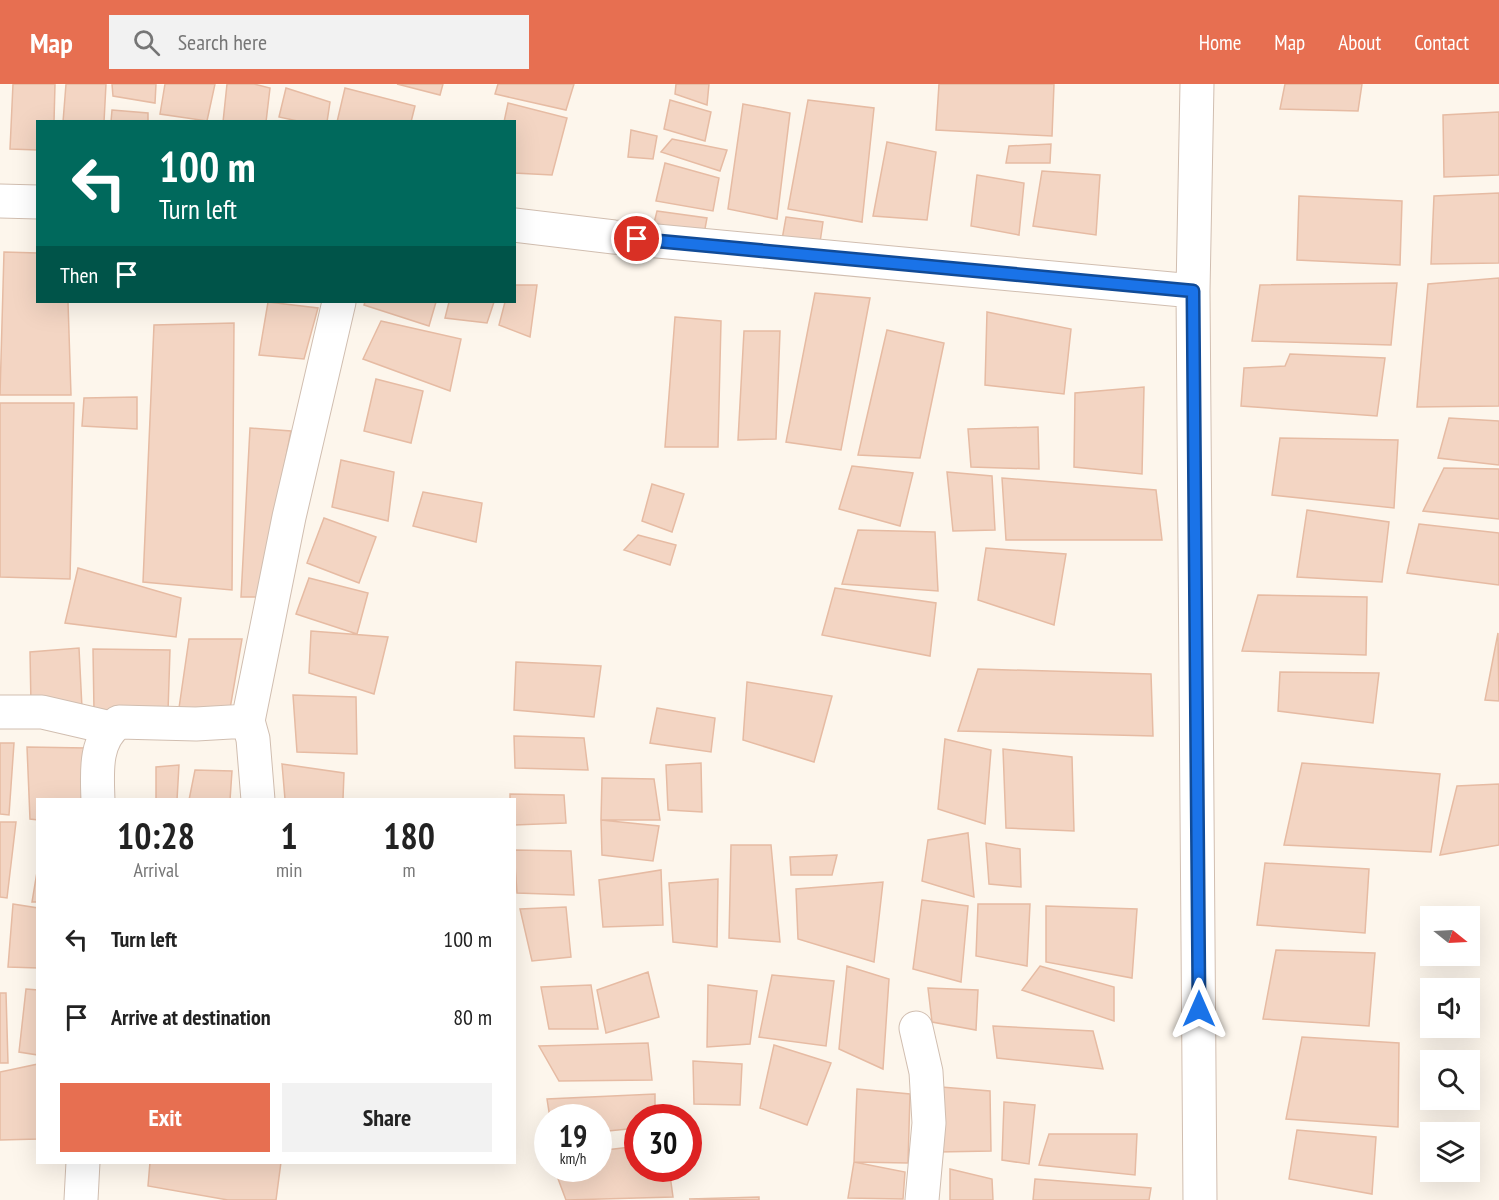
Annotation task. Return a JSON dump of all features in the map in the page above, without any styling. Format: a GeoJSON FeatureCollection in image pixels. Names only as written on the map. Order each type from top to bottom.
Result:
{"type":"FeatureCollection","features":[{"type":"Feature","properties":{"kind":"street"},"geometry":{"type":"LineString","coordinates":[[1197,84],[1193,291],[1200,1200]]}},
{"type":"Feature","properties":{"kind":"street"},"geometry":{"type":"LineString","coordinates":[[0,201],[36,202]]}},
{"type":"Feature","properties":{"kind":"street"},"geometry":{"type":"LineString","coordinates":[[516,225],[614,237],[1193,291]]}},
{"type":"Feature","properties":{"kind":"street"},"geometry":{"type":"LineString","coordinates":[[258,798],[253,739],[248,721],[289,517],[339,303]]}},
{"type":"Feature","properties":{"kind":"street"},"geometry":{"type":"LineString","coordinates":[[0,712],[42,712],[111,728]]}},
{"type":"Feature","properties":{"kind":"street"},"geometry":{"type":"LineString","coordinates":[[98,798],[98,762],[104,740],[111,728],[119,722],[196,724],[248,721]]}},
{"type":"Feature","properties":{"kind":"street"},"geometry":{"type":"LineString","coordinates":[[916,1028],[926,1072],[929,1123],[922,1200]]}},
{"type":"Feature","properties":{"kind":"street"},"geometry":{"type":"LineString","coordinates":[[81,1200],[83,1164]]}},
{"type":"Feature","properties":{"kind":"building"},"geometry":{"type":"Polygon","coordinates":[[[13,84],[55,84],[54,120],[36,120],[36,150],[10,149],[13,84]]]}},
{"type":"Feature","properties":{"kind":"building"},"geometry":{"type":"Polygon","coordinates":[[[66,84],[106,84],[104,120],[63,120],[66,84]]]}},
{"type":"Feature","properties":{"kind":"building"},"geometry":{"type":"Polygon","coordinates":[[[112,84],[156,84],[155,103],[113,96],[112,84]]]}},
{"type":"Feature","properties":{"kind":"building"},"geometry":{"type":"Polygon","coordinates":[[[165,84],[215,84],[207,120],[160,114],[165,84]]]}},
{"type":"Feature","properties":{"kind":"building"},"geometry":{"type":"Polygon","coordinates":[[[227,84],[254,84],[270,88],[266,120],[223,120],[227,84]]]}},
{"type":"Feature","properties":{"kind":"building"},"geometry":{"type":"Polygon","coordinates":[[[397,84],[443,84],[440,95],[397,84]]]}},
{"type":"Feature","properties":{"kind":"building"},"geometry":{"type":"Polygon","coordinates":[[[498,84],[574,84],[566,110],[495,94],[498,84]]]}},
{"type":"Feature","properties":{"kind":"building"},"geometry":{"type":"Polygon","coordinates":[[[676,84],[709,84],[707,105],[675,94],[676,84]]]}},
{"type":"Feature","properties":{"kind":"building"},"geometry":{"type":"Polygon","coordinates":[[[939,84],[1054,84],[1052,136],[936,130],[939,84]]]}},
{"type":"Feature","properties":{"kind":"building"},"geometry":{"type":"Polygon","coordinates":[[[1285,84],[1362,84],[1358,111],[1280,109],[1285,84]]]}},
{"type":"Feature","properties":{"kind":"building"},"geometry":{"type":"Polygon","coordinates":[[[286,88],[330,102],[327,120],[293,120],[279,117],[286,88]]]}},
{"type":"Feature","properties":{"kind":"building"},"geometry":{"type":"Polygon","coordinates":[[[345,88],[415,106],[412,120],[337,120],[345,88]]]}},
{"type":"Feature","properties":{"kind":"building"},"geometry":{"type":"Polygon","coordinates":[[[670,100],[711,112],[705,141],[664,129],[670,100]]]}},
{"type":"Feature","properties":{"kind":"building"},"geometry":{"type":"Polygon","coordinates":[[[808,100],[874,108],[862,222],[788,209],[808,100]]]}},
{"type":"Feature","properties":{"kind":"building"},"geometry":{"type":"Polygon","coordinates":[[[508,103],[567,118],[552,175],[516,173],[516,120],[504,120],[508,103]]]}},
{"type":"Feature","properties":{"kind":"building"},"geometry":{"type":"Polygon","coordinates":[[[743,104],[790,113],[777,219],[728,209],[743,104]]]}},
{"type":"Feature","properties":{"kind":"building"},"geometry":{"type":"Polygon","coordinates":[[[112,110],[148,113],[148,120],[111,120],[112,110]]]}},
{"type":"Feature","properties":{"kind":"building"},"geometry":{"type":"Polygon","coordinates":[[[1499,112],[1499,175],[1444,177],[1443,115],[1499,112]]]}},
{"type":"Feature","properties":{"kind":"building"},"geometry":{"type":"Polygon","coordinates":[[[631,130],[657,136],[653,159],[628,157],[631,130]]]}},
{"type":"Feature","properties":{"kind":"building"},"geometry":{"type":"Polygon","coordinates":[[[672,139],[727,150],[720,171],[661,152],[672,139]]]}},
{"type":"Feature","properties":{"kind":"building"},"geometry":{"type":"Polygon","coordinates":[[[887,142],[936,152],[927,220],[873,216],[887,142]]]}},
{"type":"Feature","properties":{"kind":"building"},"geometry":{"type":"Polygon","coordinates":[[[1051,144],[1050,163],[1006,163],[1009,146],[1051,144]]]}},
{"type":"Feature","properties":{"kind":"building"},"geometry":{"type":"Polygon","coordinates":[[[665,163],[719,178],[713,211],[656,201],[665,163]]]}},
{"type":"Feature","properties":{"kind":"building"},"geometry":{"type":"Polygon","coordinates":[[[1042,171],[1100,175],[1096,235],[1033,226],[1042,171]]]}},
{"type":"Feature","properties":{"kind":"building"},"geometry":{"type":"Polygon","coordinates":[[[977,175],[1024,183],[1019,235],[971,226],[977,175]]]}},
{"type":"Feature","properties":{"kind":"building"},"geometry":{"type":"Polygon","coordinates":[[[1499,193],[1499,263],[1431,264],[1434,196],[1499,193]]]}},
{"type":"Feature","properties":{"kind":"building"},"geometry":{"type":"Polygon","coordinates":[[[1299,196],[1402,201],[1400,265],[1297,260],[1299,196]]]}},
{"type":"Feature","properties":{"kind":"building"},"geometry":{"type":"Polygon","coordinates":[[[657,211],[707,218],[704,234],[653,227],[657,211]]]}},
{"type":"Feature","properties":{"kind":"building"},"geometry":{"type":"Polygon","coordinates":[[[786,217],[823,222],[819,249],[781,245],[786,217]]]}},
{"type":"Feature","properties":{"kind":"building"},"geometry":{"type":"Polygon","coordinates":[[[4,252],[36,253],[36,303],[68,303],[71,395],[0,395],[4,252]]]}},
{"type":"Feature","properties":{"kind":"building"},"geometry":{"type":"Polygon","coordinates":[[[1499,278],[1499,406],[1417,407],[1428,284],[1499,278]]]}},
{"type":"Feature","properties":{"kind":"building"},"geometry":{"type":"Polygon","coordinates":[[[1397,283],[1391,345],[1252,341],[1260,285],[1397,283]]]}},
{"type":"Feature","properties":{"kind":"building"},"geometry":{"type":"Polygon","coordinates":[[[516,285],[537,285],[530,337],[499,325],[505,303],[516,303],[516,285]]]}},
{"type":"Feature","properties":{"kind":"building"},"geometry":{"type":"Polygon","coordinates":[[[815,293],[870,298],[841,450],[786,442],[815,293]]]}},
{"type":"Feature","properties":{"kind":"building"},"geometry":{"type":"Polygon","coordinates":[[[268,303],[318,308],[304,359],[259,355],[268,303]]]}},
{"type":"Feature","properties":{"kind":"building"},"geometry":{"type":"Polygon","coordinates":[[[365,303],[436,303],[429,326],[364,305],[365,303]]]}},
{"type":"Feature","properties":{"kind":"building"},"geometry":{"type":"Polygon","coordinates":[[[449,303],[494,303],[487,323],[445,318],[449,303]]]}},
{"type":"Feature","properties":{"kind":"building"},"geometry":{"type":"Polygon","coordinates":[[[987,312],[1071,329],[1064,394],[985,385],[987,312]]]}},
{"type":"Feature","properties":{"kind":"building"},"geometry":{"type":"Polygon","coordinates":[[[675,317],[721,321],[718,447],[665,447],[675,317]]]}},
{"type":"Feature","properties":{"kind":"building"},"geometry":{"type":"Polygon","coordinates":[[[381,321],[461,339],[450,391],[363,359],[381,321]]]}},
{"type":"Feature","properties":{"kind":"building"},"geometry":{"type":"Polygon","coordinates":[[[234,323],[232,590],[143,582],[154,325],[234,323]]]}},
{"type":"Feature","properties":{"kind":"building"},"geometry":{"type":"Polygon","coordinates":[[[887,330],[944,343],[920,458],[858,455],[887,330]]]}},
{"type":"Feature","properties":{"kind":"building"},"geometry":{"type":"Polygon","coordinates":[[[744,331],[780,331],[776,439],[738,440],[744,331]]]}},
{"type":"Feature","properties":{"kind":"building"},"geometry":{"type":"Polygon","coordinates":[[[1290,354],[1385,358],[1377,416],[1241,406],[1244,368],[1285,366],[1290,354]]]}},
{"type":"Feature","properties":{"kind":"building"},"geometry":{"type":"Polygon","coordinates":[[[376,379],[423,391],[411,443],[364,431],[376,379]]]}},
{"type":"Feature","properties":{"kind":"building"},"geometry":{"type":"Polygon","coordinates":[[[1144,387],[1142,474],[1074,467],[1075,393],[1144,387]]]}},
{"type":"Feature","properties":{"kind":"building"},"geometry":{"type":"Polygon","coordinates":[[[137,397],[137,429],[82,426],[84,398],[137,397]]]}},
{"type":"Feature","properties":{"kind":"building"},"geometry":{"type":"Polygon","coordinates":[[[0,403],[74,403],[70,579],[0,577],[0,403]]]}},
{"type":"Feature","properties":{"kind":"building"},"geometry":{"type":"Polygon","coordinates":[[[1449,418],[1499,421],[1499,465],[1438,458],[1449,418]]]}},
{"type":"Feature","properties":{"kind":"building"},"geometry":{"type":"Polygon","coordinates":[[[1038,427],[1039,469],[971,467],[968,429],[1038,427]]]}},
{"type":"Feature","properties":{"kind":"building"},"geometry":{"type":"Polygon","coordinates":[[[250,428],[291,431],[259,597],[241,597],[250,428]]]}},
{"type":"Feature","properties":{"kind":"building"},"geometry":{"type":"Polygon","coordinates":[[[1280,438],[1398,440],[1394,508],[1272,495],[1280,438]]]}},
{"type":"Feature","properties":{"kind":"building"},"geometry":{"type":"Polygon","coordinates":[[[341,460],[394,472],[388,521],[332,507],[341,460]]]}},
{"type":"Feature","properties":{"kind":"building"},"geometry":{"type":"Polygon","coordinates":[[[852,466],[913,473],[900,526],[839,509],[852,466]]]}},
{"type":"Feature","properties":{"kind":"building"},"geometry":{"type":"Polygon","coordinates":[[[1444,468],[1499,469],[1499,519],[1423,511],[1444,468]]]}},
{"type":"Feature","properties":{"kind":"building"},"geometry":{"type":"Polygon","coordinates":[[[947,472],[992,476],[995,530],[953,531],[947,472]]]}},
{"type":"Feature","properties":{"kind":"building"},"geometry":{"type":"Polygon","coordinates":[[[1002,478],[1156,490],[1162,540],[1006,540],[1002,478]]]}},
{"type":"Feature","properties":{"kind":"building"},"geometry":{"type":"Polygon","coordinates":[[[652,484],[684,494],[672,532],[642,521],[652,484]]]}},
{"type":"Feature","properties":{"kind":"building"},"geometry":{"type":"Polygon","coordinates":[[[423,492],[482,503],[476,542],[413,526],[423,492]]]}},
{"type":"Feature","properties":{"kind":"building"},"geometry":{"type":"Polygon","coordinates":[[[1307,510],[1389,522],[1382,582],[1297,577],[1307,510]]]}},
{"type":"Feature","properties":{"kind":"building"},"geometry":{"type":"Polygon","coordinates":[[[324,518],[376,537],[359,583],[307,563],[324,518]]]}},
{"type":"Feature","properties":{"kind":"building"},"geometry":{"type":"Polygon","coordinates":[[[1419,524],[1499,533],[1499,585],[1407,573],[1419,524]]]}},
{"type":"Feature","properties":{"kind":"building"},"geometry":{"type":"Polygon","coordinates":[[[858,530],[935,532],[938,591],[842,584],[858,530]]]}},
{"type":"Feature","properties":{"kind":"building"},"geometry":{"type":"Polygon","coordinates":[[[638,535],[676,545],[670,565],[624,550],[638,535]]]}},
{"type":"Feature","properties":{"kind":"building"},"geometry":{"type":"Polygon","coordinates":[[[986,548],[1066,554],[1054,625],[978,600],[986,548]]]}},
{"type":"Feature","properties":{"kind":"building"},"geometry":{"type":"Polygon","coordinates":[[[78,568],[181,598],[176,637],[65,623],[78,568]]]}},
{"type":"Feature","properties":{"kind":"building"},"geometry":{"type":"Polygon","coordinates":[[[309,578],[368,593],[357,634],[296,614],[309,578]]]}},
{"type":"Feature","properties":{"kind":"building"},"geometry":{"type":"Polygon","coordinates":[[[835,588],[936,603],[930,656],[822,635],[835,588]]]}},
{"type":"Feature","properties":{"kind":"building"},"geometry":{"type":"Polygon","coordinates":[[[1258,595],[1367,597],[1366,655],[1242,651],[1258,595]]]}},
{"type":"Feature","properties":{"kind":"building"},"geometry":{"type":"Polygon","coordinates":[[[311,631],[388,637],[374,694],[309,673],[311,631]]]}},
{"type":"Feature","properties":{"kind":"building"},"geometry":{"type":"Polygon","coordinates":[[[1498,633],[1499,701],[1485,700],[1498,633]]]}},
{"type":"Feature","properties":{"kind":"building"},"geometry":{"type":"Polygon","coordinates":[[[189,639],[242,639],[230,709],[179,708],[189,639]]]}},
{"type":"Feature","properties":{"kind":"building"},"geometry":{"type":"Polygon","coordinates":[[[79,648],[82,708],[31,705],[30,652],[79,648]]]}},
{"type":"Feature","properties":{"kind":"building"},"geometry":{"type":"Polygon","coordinates":[[[93,649],[170,650],[168,712],[94,711],[93,649]]]}},
{"type":"Feature","properties":{"kind":"building"},"geometry":{"type":"Polygon","coordinates":[[[516,662],[601,666],[594,717],[514,710],[516,662]]]}},
{"type":"Feature","properties":{"kind":"building"},"geometry":{"type":"Polygon","coordinates":[[[978,669],[1151,674],[1153,736],[958,731],[978,669]]]}},
{"type":"Feature","properties":{"kind":"building"},"geometry":{"type":"Polygon","coordinates":[[[1280,672],[1379,673],[1373,723],[1278,711],[1280,672]]]}},
{"type":"Feature","properties":{"kind":"building"},"geometry":{"type":"Polygon","coordinates":[[[747,682],[832,696],[814,762],[743,740],[747,682]]]}},
{"type":"Feature","properties":{"kind":"building"},"geometry":{"type":"Polygon","coordinates":[[[293,695],[356,697],[357,754],[297,752],[293,695]]]}},
{"type":"Feature","properties":{"kind":"building"},"geometry":{"type":"Polygon","coordinates":[[[657,708],[715,718],[711,752],[650,743],[657,708]]]}},
{"type":"Feature","properties":{"kind":"building"},"geometry":{"type":"Polygon","coordinates":[[[514,736],[584,738],[588,770],[515,768],[514,736]]]}},
{"type":"Feature","properties":{"kind":"building"},"geometry":{"type":"Polygon","coordinates":[[[945,739],[991,750],[985,824],[938,809],[945,739]]]}},
{"type":"Feature","properties":{"kind":"building"},"geometry":{"type":"Polygon","coordinates":[[[0,743],[14,743],[9,815],[0,814],[0,743]]]}},
{"type":"Feature","properties":{"kind":"building"},"geometry":{"type":"Polygon","coordinates":[[[27,747],[86,748],[81,798],[36,798],[36,820],[30,819],[27,747]]]}},
{"type":"Feature","properties":{"kind":"building"},"geometry":{"type":"Polygon","coordinates":[[[1003,749],[1072,757],[1074,831],[1006,828],[1003,749]]]}},
{"type":"Feature","properties":{"kind":"building"},"geometry":{"type":"Polygon","coordinates":[[[701,763],[702,812],[668,810],[666,765],[701,763]]]}},
{"type":"Feature","properties":{"kind":"building"},"geometry":{"type":"Polygon","coordinates":[[[1302,763],[1440,774],[1431,852],[1284,845],[1302,763]]]}},
{"type":"Feature","properties":{"kind":"building"},"geometry":{"type":"Polygon","coordinates":[[[282,764],[344,773],[343,798],[285,798],[282,764]]]}},
{"type":"Feature","properties":{"kind":"building"},"geometry":{"type":"Polygon","coordinates":[[[179,765],[177,798],[156,798],[156,767],[179,765]]]}},
{"type":"Feature","properties":{"kind":"building"},"geometry":{"type":"Polygon","coordinates":[[[195,770],[232,771],[230,798],[189,798],[195,770]]]}},
{"type":"Feature","properties":{"kind":"building"},"geometry":{"type":"Polygon","coordinates":[[[602,778],[654,779],[660,820],[601,820],[602,778]]]}},
{"type":"Feature","properties":{"kind":"building"},"geometry":{"type":"Polygon","coordinates":[[[1499,784],[1499,845],[1440,855],[1457,786],[1499,784]]]}},
{"type":"Feature","properties":{"kind":"building"},"geometry":{"type":"Polygon","coordinates":[[[510,794],[564,795],[566,823],[516,825],[516,798],[510,798],[510,794]]]}},
{"type":"Feature","properties":{"kind":"building"},"geometry":{"type":"Polygon","coordinates":[[[601,820],[659,826],[653,861],[602,855],[601,820]]]}},
{"type":"Feature","properties":{"kind":"building"},"geometry":{"type":"Polygon","coordinates":[[[0,822],[16,822],[7,898],[0,897],[0,822]]]}},
{"type":"Feature","properties":{"kind":"building"},"geometry":{"type":"Polygon","coordinates":[[[968,833],[974,897],[922,881],[928,840],[968,833]]]}},
{"type":"Feature","properties":{"kind":"building"},"geometry":{"type":"Polygon","coordinates":[[[986,843],[1020,849],[1021,887],[989,884],[986,843]]]}},
{"type":"Feature","properties":{"kind":"building"},"geometry":{"type":"Polygon","coordinates":[[[731,845],[771,845],[780,942],[729,938],[731,845]]]}},
{"type":"Feature","properties":{"kind":"building"},"geometry":{"type":"Polygon","coordinates":[[[516,850],[571,851],[574,895],[517,893],[516,850]]]}},
{"type":"Feature","properties":{"kind":"building"},"geometry":{"type":"Polygon","coordinates":[[[837,855],[832,875],[791,875],[790,857],[837,855]]]}},
{"type":"Feature","properties":{"kind":"building"},"geometry":{"type":"Polygon","coordinates":[[[1265,863],[1369,869],[1365,933],[1257,925],[1265,863]]]}},
{"type":"Feature","properties":{"kind":"building"},"geometry":{"type":"Polygon","coordinates":[[[661,870],[663,925],[603,927],[599,880],[661,870]]]}},
{"type":"Feature","properties":{"kind":"building"},"geometry":{"type":"Polygon","coordinates":[[[36,878],[36,902],[32,902],[36,878]]]}},
{"type":"Feature","properties":{"kind":"building"},"geometry":{"type":"Polygon","coordinates":[[[718,879],[717,947],[673,942],[669,883],[718,879]]]}},
{"type":"Feature","properties":{"kind":"building"},"geometry":{"type":"Polygon","coordinates":[[[883,882],[874,962],[798,939],[796,889],[883,882]]]}},
{"type":"Feature","properties":{"kind":"building"},"geometry":{"type":"Polygon","coordinates":[[[922,900],[968,906],[961,982],[913,969],[922,900]]]}},
{"type":"Feature","properties":{"kind":"building"},"geometry":{"type":"Polygon","coordinates":[[[13,904],[36,908],[36,968],[8,967],[13,904]]]}},
{"type":"Feature","properties":{"kind":"building"},"geometry":{"type":"Polygon","coordinates":[[[978,904],[1030,904],[1027,966],[976,956],[978,904]]]}},
{"type":"Feature","properties":{"kind":"building"},"geometry":{"type":"Polygon","coordinates":[[[1046,906],[1137,909],[1132,978],[1046,962],[1046,906]]]}},
{"type":"Feature","properties":{"kind":"building"},"geometry":{"type":"Polygon","coordinates":[[[566,907],[571,957],[532,961],[520,909],[566,907]]]}},
{"type":"Feature","properties":{"kind":"building"},"geometry":{"type":"Polygon","coordinates":[[[1276,950],[1375,953],[1369,1026],[1263,1019],[1276,950]]]}},
{"type":"Feature","properties":{"kind":"building"},"geometry":{"type":"Polygon","coordinates":[[[847,966],[889,979],[883,1069],[839,1049],[847,966]]]}},
{"type":"Feature","properties":{"kind":"building"},"geometry":{"type":"Polygon","coordinates":[[[1040,966],[1114,987],[1114,1021],[1022,990],[1040,966]]]}},
{"type":"Feature","properties":{"kind":"building"},"geometry":{"type":"Polygon","coordinates":[[[648,972],[659,1017],[606,1033],[597,990],[648,972]]]}},
{"type":"Feature","properties":{"kind":"building"},"geometry":{"type":"Polygon","coordinates":[[[772,975],[834,981],[826,1046],[759,1037],[772,975]]]}},
{"type":"Feature","properties":{"kind":"building"},"geometry":{"type":"Polygon","coordinates":[[[591,985],[598,1029],[549,1029],[541,987],[591,985]]]}},
{"type":"Feature","properties":{"kind":"building"},"geometry":{"type":"Polygon","coordinates":[[[708,985],[757,991],[750,1044],[707,1047],[708,985]]]}},
{"type":"Feature","properties":{"kind":"building"},"geometry":{"type":"Polygon","coordinates":[[[928,988],[978,990],[976,1030],[932,1022],[928,988]]]}},
{"type":"Feature","properties":{"kind":"building"},"geometry":{"type":"Polygon","coordinates":[[[26,989],[36,990],[36,1055],[19,1052],[26,989]]]}},
{"type":"Feature","properties":{"kind":"building"},"geometry":{"type":"Polygon","coordinates":[[[0,993],[6,993],[8,1063],[0,1063],[0,993]]]}},
{"type":"Feature","properties":{"kind":"building"},"geometry":{"type":"Polygon","coordinates":[[[993,1026],[1093,1031],[1103,1069],[997,1058],[993,1026]]]}},
{"type":"Feature","properties":{"kind":"building"},"geometry":{"type":"Polygon","coordinates":[[[1302,1037],[1399,1043],[1398,1127],[1286,1119],[1302,1037]]]}},
{"type":"Feature","properties":{"kind":"building"},"geometry":{"type":"Polygon","coordinates":[[[648,1043],[652,1080],[559,1081],[539,1046],[648,1043]]]}},
{"type":"Feature","properties":{"kind":"building"},"geometry":{"type":"Polygon","coordinates":[[[774,1045],[831,1063],[807,1125],[760,1108],[774,1045]]]}},
{"type":"Feature","properties":{"kind":"building"},"geometry":{"type":"Polygon","coordinates":[[[693,1061],[742,1064],[740,1105],[694,1104],[693,1061]]]}},
{"type":"Feature","properties":{"kind":"building"},"geometry":{"type":"Polygon","coordinates":[[[36,1064],[36,1139],[0,1140],[0,1072],[36,1064]]]}},
{"type":"Feature","properties":{"kind":"building"},"geometry":{"type":"Polygon","coordinates":[[[941,1087],[990,1091],[991,1151],[938,1152],[941,1087]]]}},
{"type":"Feature","properties":{"kind":"building"},"geometry":{"type":"Polygon","coordinates":[[[857,1089],[910,1094],[908,1163],[854,1162],[857,1089]]]}},
{"type":"Feature","properties":{"kind":"building"},"geometry":{"type":"Polygon","coordinates":[[[655,1094],[655,1104],[624,1104],[624,1129],[612,1131],[612,1104],[548,1104],[547,1099],[655,1094]]]}},
{"type":"Feature","properties":{"kind":"building"},"geometry":{"type":"Polygon","coordinates":[[[1004,1102],[1035,1105],[1029,1164],[1002,1160],[1004,1102]]]}},
{"type":"Feature","properties":{"kind":"building"},"geometry":{"type":"Polygon","coordinates":[[[1297,1130],[1376,1137],[1372,1194],[1289,1179],[1297,1130]]]}},
{"type":"Feature","properties":{"kind":"building"},"geometry":{"type":"Polygon","coordinates":[[[1049,1134],[1137,1134],[1135,1175],[1039,1165],[1049,1134]]]}},
{"type":"Feature","properties":{"kind":"building"},"geometry":{"type":"Polygon","coordinates":[[[624,1148],[624,1182],[671,1182],[673,1197],[566,1200],[559,1182],[612,1182],[612,1149],[624,1148]]]}},
{"type":"Feature","properties":{"kind":"building"},"geometry":{"type":"Polygon","coordinates":[[[854,1162],[905,1172],[903,1199],[848,1198],[854,1162]]]}},
{"type":"Feature","properties":{"kind":"building"},"geometry":{"type":"Polygon","coordinates":[[[150,1164],[281,1164],[276,1200],[228,1200],[148,1186],[150,1164]]]}},
{"type":"Feature","properties":{"kind":"building"},"geometry":{"type":"Polygon","coordinates":[[[950,1169],[992,1179],[993,1200],[950,1200],[950,1169]]]}},
{"type":"Feature","properties":{"kind":"building"},"geometry":{"type":"Polygon","coordinates":[[[1035,1179],[1151,1188],[1149,1200],[1033,1200],[1035,1179]]]}},
{"type":"Feature","properties":{"kind":"building"},"geometry":{"type":"Polygon","coordinates":[[[759,1197],[759,1200],[689,1199],[759,1197]]]}},
{"type":"Feature","properties":{"kind":"route"},"geometry":{"type":"LineString","coordinates":[[637,239],[1193,291],[1199,1009]]}}]}
